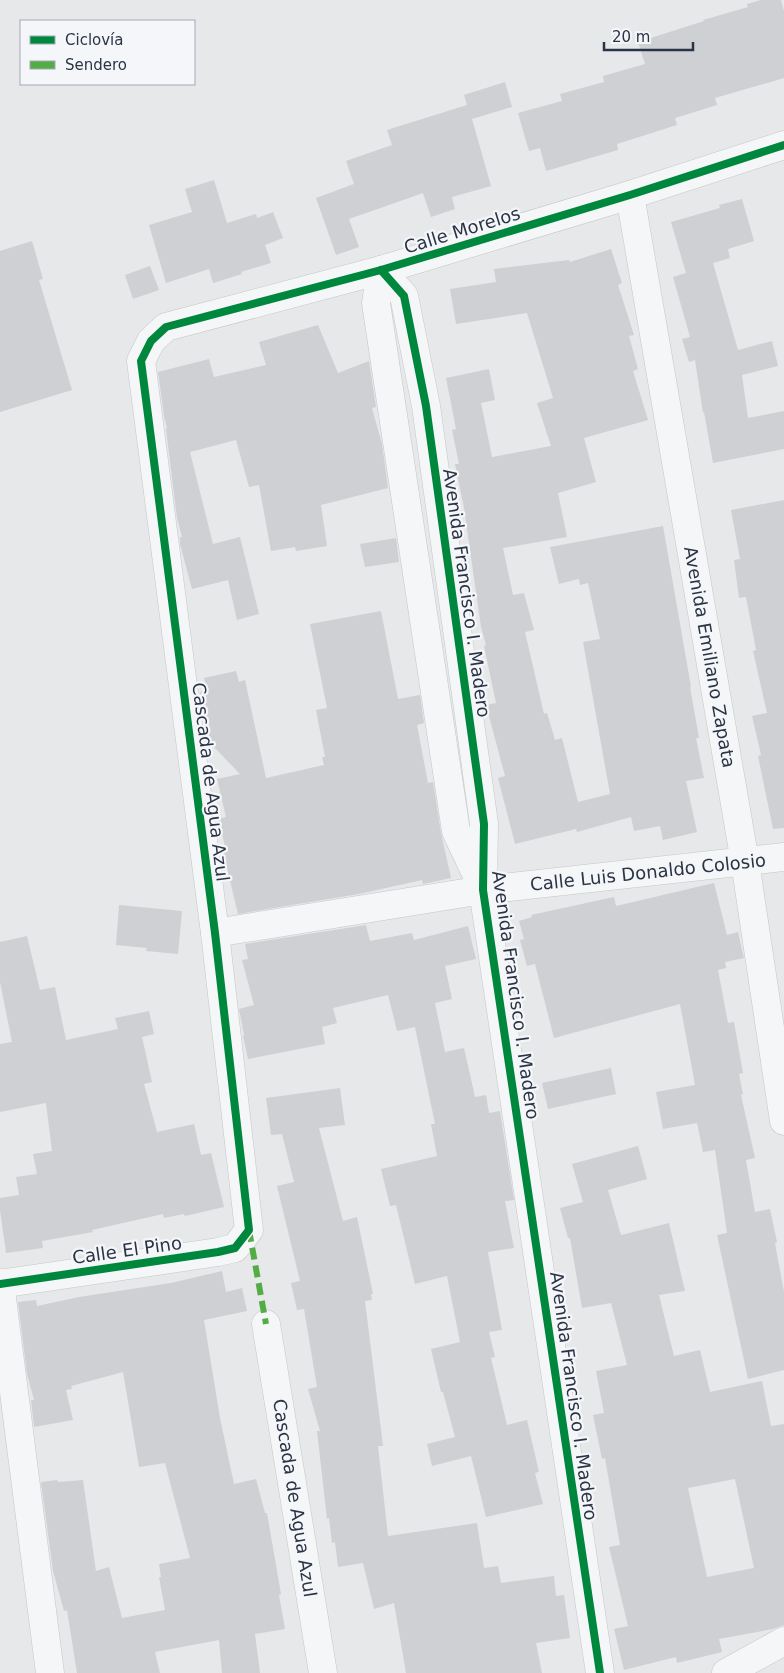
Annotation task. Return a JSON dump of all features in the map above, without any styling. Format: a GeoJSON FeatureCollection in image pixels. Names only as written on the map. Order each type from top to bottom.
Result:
{"type":"FeatureCollection","features":[{"type":"Feature","properties":{"kind":"street","name":"Calle Morelos"},"geometry":{"type":"LineString","coordinates":[[151,341],[166,327],[381,270],[630,195],[784,145]]}},
{"type":"Feature","properties":{"kind":"street","name":"Avenida Emiliano Zapata"},"geometry":{"type":"LineString","coordinates":[[630,195],[745,862],[784,1121]]}},
{"type":"Feature","properties":{"kind":"street","name":"Avenida Francisco I. Madero"},"geometry":{"type":"LineString","coordinates":[[381,270],[404,296],[426,406],[484,824],[484,890],[600,1673]]}},
{"type":"Feature","properties":{"kind":"street","name":"Cascada de Agua Azul"},"geometry":{"type":"LineString","coordinates":[[151,341],[141,361],[215,933],[249,1230]]}},
{"type":"Feature","properties":{"kind":"street","name":"Calle Luis Donaldo Colosio"},"geometry":{"type":"LineString","coordinates":[[215,933],[484,890],[784,857]]}},
{"type":"Feature","properties":{"kind":"street","name":"Calle El Pino"},"geometry":{"type":"LineString","coordinates":[[0,1284],[218,1252],[236,1248],[249,1230]]}},
{"type":"Feature","properties":{"kind":"street"},"geometry":{"type":"LineString","coordinates":[[0,1284],[50,1673]]}},
{"type":"Feature","properties":{"kind":"street","name":"Cascada de Agua Azul"},"geometry":{"type":"LineString","coordinates":[[266,1324],[323,1673]]}},
{"type":"Feature","properties":{"kind":"street"},"geometry":{"type":"LineString","coordinates":[[726,1673],[784,1641]]}},
{"type":"Feature","properties":{"kind":"building"},"geometry":{"type":"Polygon","coordinates":[[[761,0],[781,0],[784,11],[784,78],[715,98],[717,105],[675,118],[677,125],[617,144],[618,150],[546,171],[540,148],[529,151],[518,113],[562,101],[560,94],[604,82],[603,76],[645,64],[638,42],[748,7],[747,4],[761,0]]]}},
{"type":"Feature","properties":{"kind":"building"},"geometry":{"type":"Polygon","coordinates":[[[505,82],[512,107],[472,119],[491,186],[452,197],[455,209],[431,217],[423,193],[349,219],[359,247],[336,255],[316,198],[354,184],[346,161],[392,145],[387,130],[467,105],[464,95],[505,82]]]}},
{"type":"Feature","properties":{"kind":"building"},"geometry":{"type":"Polygon","coordinates":[[[214,180],[227,223],[256,214],[257,218],[273,212],[283,238],[265,245],[271,263],[213,283],[209,269],[166,283],[149,225],[192,212],[185,189],[214,180]]]}},
{"type":"Feature","properties":{"kind":"building"},"geometry":{"type":"Polygon","coordinates":[[[742,199],[754,241],[728,249],[730,258],[713,263],[738,350],[772,341],[778,366],[742,375],[748,418],[784,411],[784,449],[713,463],[695,360],[689,362],[682,339],[690,337],[673,277],[686,273],[671,222],[720,208],[719,205],[742,199]]]}},
{"type":"Feature","properties":{"kind":"building"},"geometry":{"type":"Polygon","coordinates":[[[32,241],[43,279],[39,280],[72,390],[0,412],[0,251],[32,241]]]}},
{"type":"Feature","properties":{"kind":"building"},"geometry":{"type":"Polygon","coordinates":[[[611,249],[622,283],[618,285],[634,335],[629,336],[638,369],[633,371],[648,420],[584,438],[596,482],[558,493],[567,537],[503,548],[513,595],[524,593],[534,630],[525,632],[544,714],[547,713],[555,740],[562,738],[578,802],[610,794],[583,642],[600,639],[588,583],[580,585],[579,579],[559,584],[550,547],[663,526],[691,687],[699,738],[696,738],[704,778],[686,781],[697,832],[663,840],[660,826],[634,831],[631,817],[577,832],[576,829],[515,844],[498,778],[505,776],[486,705],[496,703],[484,646],[486,645],[481,627],[464,508],[455,464],[459,464],[452,430],[456,429],[446,378],[489,369],[495,400],[481,403],[492,457],[551,446],[537,403],[553,398],[527,313],[456,324],[450,289],[496,282],[494,269],[569,260],[570,262],[611,249]]]}},
{"type":"Feature","properties":{"kind":"building"},"geometry":{"type":"Polygon","coordinates":[[[150,266],[159,290],[133,299],[125,275],[150,266]]]}},
{"type":"Feature","properties":{"kind":"building"},"geometry":{"type":"Polygon","coordinates":[[[318,325],[338,373],[369,361],[376,407],[372,408],[382,444],[388,488],[321,505],[327,546],[296,551],[295,547],[271,551],[259,485],[249,487],[236,440],[190,452],[213,544],[240,537],[259,614],[237,620],[228,580],[192,589],[180,544],[180,537],[182,537],[177,518],[167,428],[158,372],[209,359],[214,377],[266,365],[259,342],[318,325]]]}},
{"type":"Feature","properties":{"kind":"building"},"geometry":{"type":"Polygon","coordinates":[[[784,500],[784,828],[773,829],[758,756],[761,755],[752,716],[767,713],[753,651],[756,650],[746,597],[739,598],[734,560],[740,559],[731,510],[784,500]]]}},
{"type":"Feature","properties":{"kind":"building"},"geometry":{"type":"Polygon","coordinates":[[[396,538],[399,562],[365,567],[360,544],[396,538]]]}},
{"type":"Feature","properties":{"kind":"building"},"geometry":{"type":"Polygon","coordinates":[[[381,611],[398,699],[420,695],[424,723],[417,725],[428,783],[433,782],[441,833],[451,878],[423,884],[422,880],[359,894],[238,914],[222,847],[225,846],[218,819],[226,817],[217,779],[240,774],[211,744],[200,692],[207,690],[204,678],[236,671],[239,682],[245,680],[266,778],[324,765],[322,757],[325,757],[316,710],[327,708],[310,624],[381,611]]]}},
{"type":"Feature","properties":{"kind":"building"},"geometry":{"type":"Polygon","coordinates":[[[714,883],[727,935],[738,932],[744,958],[725,962],[726,968],[718,970],[728,1023],[734,1022],[743,1073],[739,1074],[743,1094],[741,1095],[755,1158],[746,1160],[755,1212],[770,1209],[784,1292],[784,1370],[748,1379],[717,1235],[727,1233],[715,1150],[703,1152],[697,1123],[663,1129],[656,1092],[695,1085],[680,1004],[554,1038],[535,964],[527,966],[520,940],[524,939],[519,921],[532,917],[531,915],[614,897],[616,906],[714,883]]]}},
{"type":"Feature","properties":{"kind":"building"},"geometry":{"type":"Polygon","coordinates":[[[119,905],[182,911],[178,954],[146,951],[147,948],[116,945],[119,905]]]}},
{"type":"Feature","properties":{"kind":"building"},"geometry":{"type":"Polygon","coordinates":[[[366,925],[370,941],[412,933],[414,940],[468,926],[476,959],[445,966],[452,999],[435,1003],[445,1052],[464,1048],[475,1097],[486,1095],[489,1113],[500,1111],[514,1200],[505,1201],[514,1248],[488,1252],[502,1330],[489,1332],[495,1357],[491,1358],[507,1425],[527,1420],[539,1472],[535,1473],[543,1504],[486,1517],[471,1456],[432,1466],[427,1444],[455,1437],[443,1392],[441,1392],[431,1349],[460,1342],[447,1276],[415,1284],[396,1205],[390,1206],[381,1169],[437,1156],[431,1124],[435,1124],[415,1027],[397,1031],[388,995],[333,1008],[337,1023],[322,1027],[325,1044],[248,1059],[239,1009],[254,1005],[242,960],[248,959],[245,944],[366,925]]]}},
{"type":"Feature","properties":{"kind":"building"},"geometry":{"type":"Polygon","coordinates":[[[27,936],[40,990],[55,987],[66,1040],[118,1029],[115,1018],[149,1011],[154,1034],[142,1037],[152,1082],[144,1084],[157,1132],[194,1124],[201,1155],[211,1153],[224,1207],[185,1216],[184,1214],[164,1218],[163,1214],[92,1230],[93,1232],[42,1241],[43,1248],[6,1253],[0,1198],[19,1195],[16,1177],[37,1174],[33,1154],[52,1151],[46,1103],[0,1112],[0,1044],[12,1042],[0,982],[0,942],[27,936]]]}},
{"type":"Feature","properties":{"kind":"building"},"geometry":{"type":"Polygon","coordinates":[[[611,1068],[616,1094],[548,1109],[542,1083],[611,1068]]]}},
{"type":"Feature","properties":{"kind":"building"},"geometry":{"type":"Polygon","coordinates":[[[340,1088],[345,1125],[319,1128],[343,1221],[357,1217],[373,1294],[371,1294],[372,1300],[365,1301],[383,1446],[378,1446],[388,1536],[477,1523],[484,1568],[498,1566],[501,1583],[554,1576],[556,1596],[564,1595],[570,1638],[536,1643],[542,1673],[406,1673],[394,1603],[374,1609],[363,1563],[338,1567],[335,1542],[332,1543],[329,1518],[327,1519],[317,1431],[320,1431],[308,1389],[317,1387],[304,1309],[297,1310],[291,1283],[300,1281],[277,1186],[294,1182],[282,1134],[271,1135],[266,1098],[340,1088]]]}},
{"type":"Feature","properties":{"kind":"building"},"geometry":{"type":"Polygon","coordinates":[[[638,1146],[647,1179],[608,1190],[621,1235],[669,1223],[685,1291],[659,1295],[674,1356],[700,1350],[710,1392],[762,1381],[771,1426],[784,1424],[784,1625],[773,1629],[719,1639],[722,1652],[677,1663],[676,1657],[624,1670],[614,1629],[628,1626],[609,1547],[620,1545],[605,1458],[602,1459],[593,1415],[604,1413],[596,1371],[627,1365],[611,1303],[582,1308],[570,1238],[568,1238],[560,1208],[583,1202],[572,1164],[638,1146]],[[735,1479],[688,1488],[707,1577],[754,1568],[735,1479]]]}},
{"type":"Feature","properties":{"kind":"building"},"geometry":{"type":"Polygon","coordinates":[[[222,1271],[226,1292],[242,1288],[247,1311],[204,1320],[220,1418],[234,1484],[256,1479],[265,1513],[267,1513],[285,1629],[255,1634],[260,1673],[222,1673],[219,1640],[155,1652],[160,1673],[77,1673],[67,1610],[64,1611],[53,1571],[41,1482],[83,1480],[96,1571],[109,1567],[122,1618],[165,1610],[159,1577],[161,1577],[159,1564],[190,1558],[165,1463],[139,1467],[123,1372],[71,1386],[72,1389],[66,1390],[73,1420],[34,1427],[31,1400],[34,1400],[27,1374],[18,1302],[36,1300],[37,1306],[79,1297],[171,1283],[222,1271]]]}},
{"type":"Feature","properties":{"kind":"marked path"},"geometry":{"type":"LineString","coordinates":[[249,1230],[266,1324]]}},
{"type":"Feature","properties":{"kind":"cycle path"},"geometry":{"type":"LineString","coordinates":[[0,1284],[218,1252],[235,1248],[249,1230],[215,933],[141,361],[151,341],[166,327],[381,270],[630,195],[784,145]]}},
{"type":"Feature","properties":{"kind":"cycle path"},"geometry":{"type":"LineString","coordinates":[[381,270],[404,296],[426,406],[484,824],[483,890],[600,1673]]}}]}
